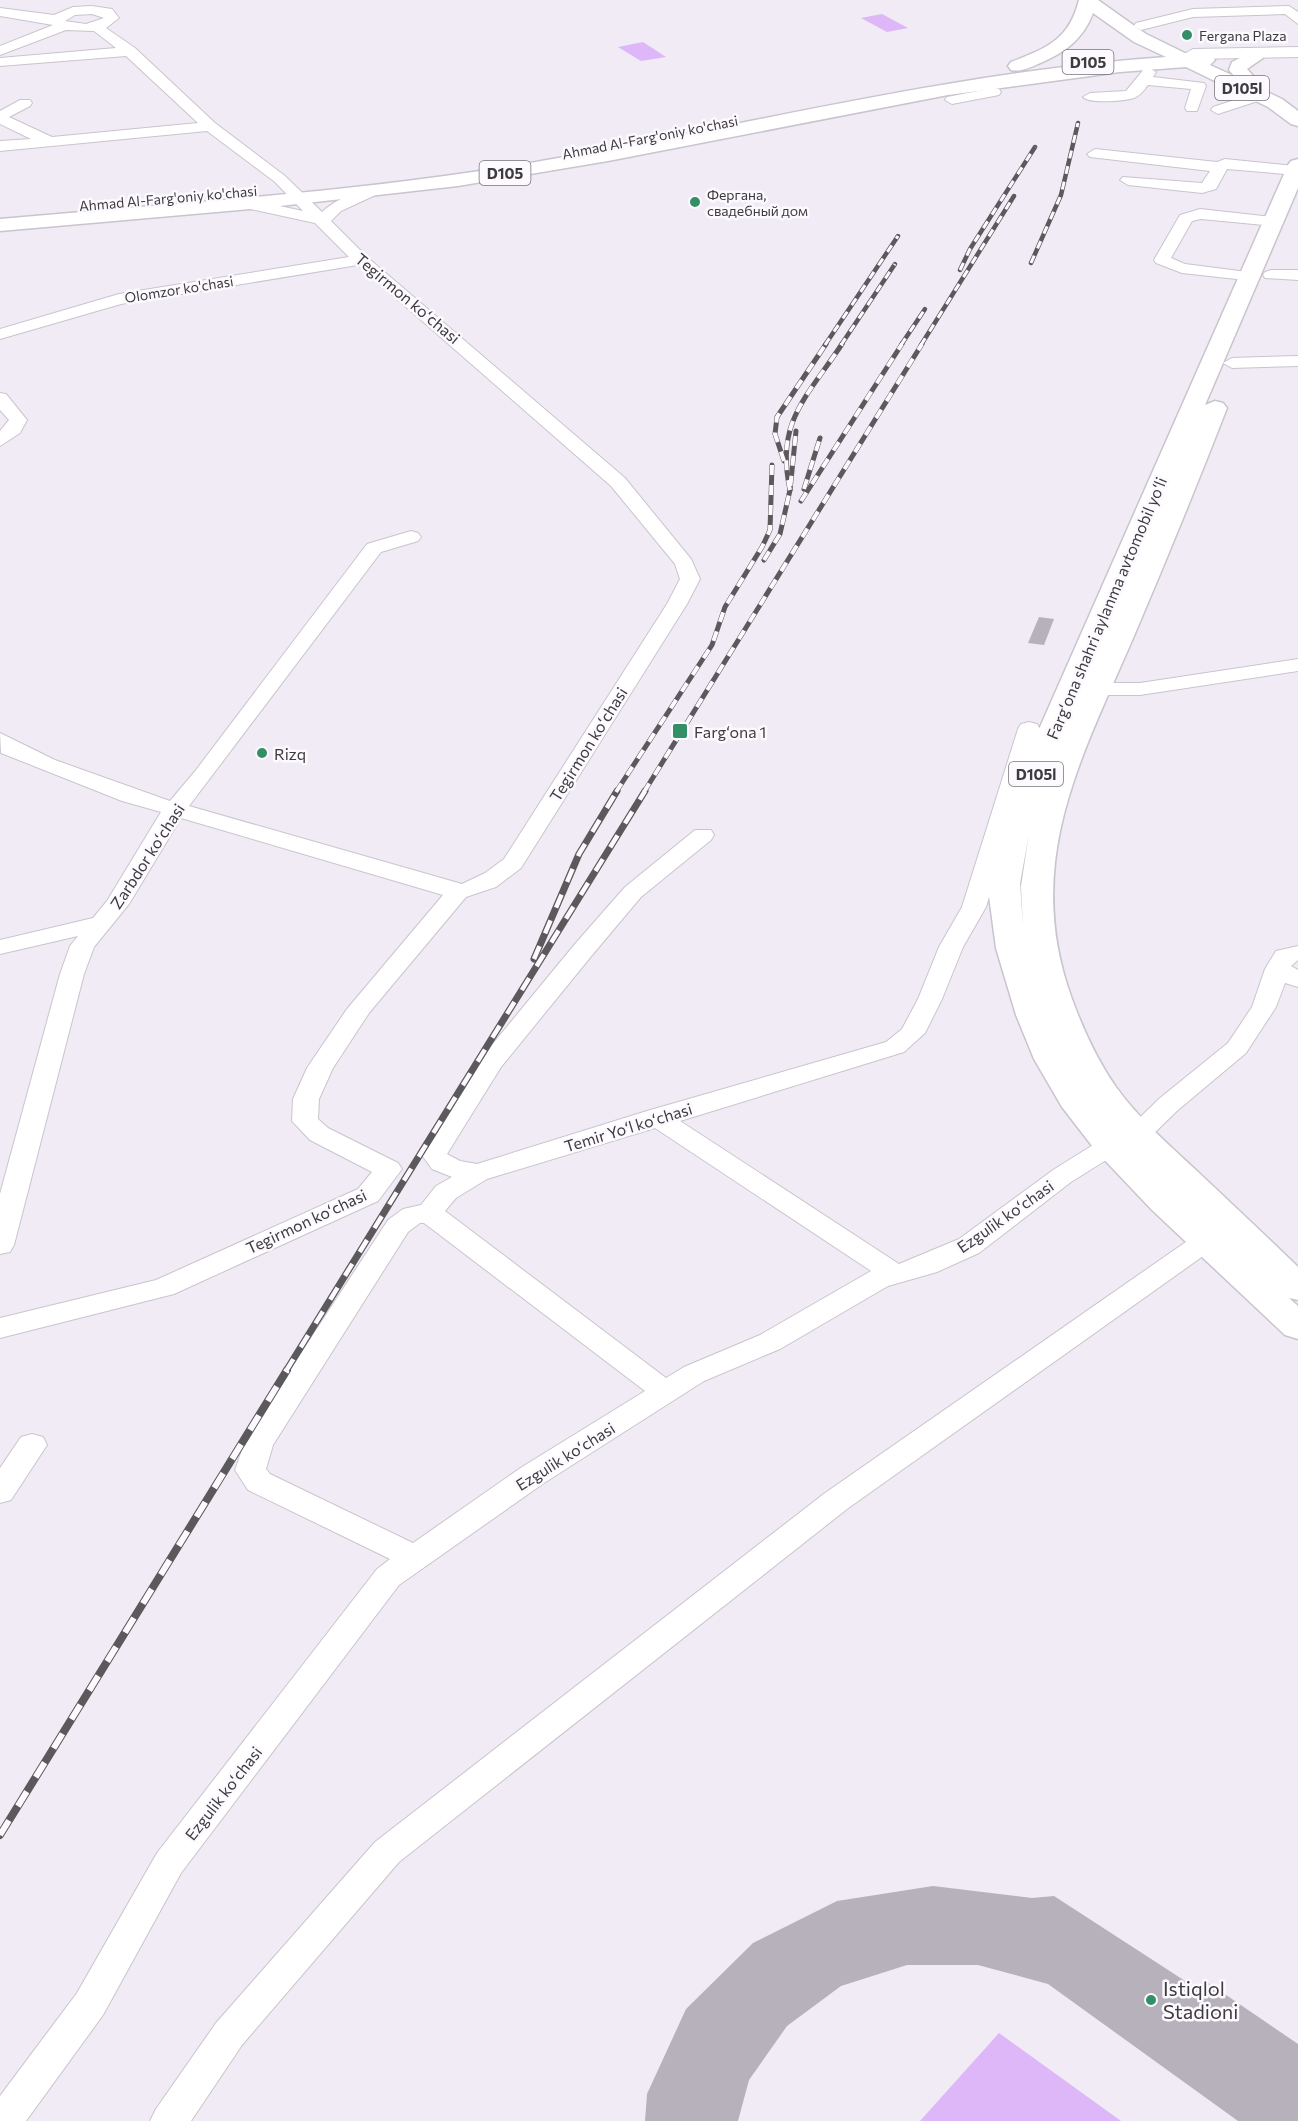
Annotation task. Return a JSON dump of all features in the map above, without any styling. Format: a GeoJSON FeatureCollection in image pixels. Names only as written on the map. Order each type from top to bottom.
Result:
{"type":"FeatureCollection","features":[{"type":"Feature","properties":{"kind":"highway"},"geometry":{"type":"LineString","coordinates":[[984,75],[1026,63],[1067,41],[1081,26],[1085,0]]}},
{"type":"Feature","properties":{"kind":"highway","name":"D105"},"geometry":{"type":"LineString","coordinates":[[1085,0],[1140,38],[1188,58]]}},
{"type":"Feature","properties":{"kind":"highway"},"geometry":{"type":"LineString","coordinates":[[1116,0],[1124,12],[1141,26],[1188,58]]}},
{"type":"Feature","properties":{"kind":"highway","name":"Ahmad Al-Farg'oniy ko'chasi"},"geometry":{"type":"LineString","coordinates":[[0,214],[291,192],[377,189],[526,170],[943,98],[1064,70],[1188,58]]}},
{"type":"Feature","properties":{"kind":"highway","name":"Ahmad Al-Farg'oniy ko'chasi"},"geometry":{"type":"LineString","coordinates":[[0,225],[238,202],[291,192],[516,162],[984,75],[1188,58]]}},
{"type":"Feature","properties":{"kind":"highway","name":"D105l"},"geometry":{"type":"LineString","coordinates":[[1188,58],[1246,78],[1298,105]]}},
{"type":"Feature","properties":{"kind":"highway","name":"D105l"},"geometry":{"type":"LineString","coordinates":[[1188,58],[1258,95],[1298,120]]}},
{"type":"Feature","properties":{"kind":"highway"},"geometry":{"type":"LineString","coordinates":[[1246,78],[1238,66],[1254,58]]}},
{"type":"Feature","properties":{"kind":"highway"},"geometry":{"type":"LineString","coordinates":[[1064,70],[1201,80],[1258,95]]}},
{"type":"Feature","properties":{"kind":"highway","name":"Fargʻona shahri aylanma avtomobil yoʻli"},"geometry":{"type":"LineString","coordinates":[[1295,177],[1273,276],[1083,690],[1039,850],[1036,918],[1045,961],[1073,1043],[1097,1084],[1138,1134],[1298,1288]]}},
{"type":"Feature","properties":{"kind":"highway","name":"Fargʻona shahri aylanma avtomobil yoʻli"},"geometry":{"type":"LineString","coordinates":[[1273,276],[1232,363],[1178,504],[1024,803],[1011,849],[1005,884],[1014,959],[1047,1053],[1075,1101],[1110,1146],[1203,1243],[1298,1326]]}},
{"type":"Feature","properties":{"kind":"main road","name":"Ahmad Al-Farg'oniy ko'chasi"},"geometry":{"type":"LineString","coordinates":[[1188,58],[1298,52]]}},
{"type":"Feature","properties":{"kind":"main road","name":"Ahmad Al-Farg'oniy ko'chasi"},"geometry":{"type":"LineString","coordinates":[[1188,58],[1298,57]]}},
{"type":"Feature","properties":{"kind":"street"},"geometry":{"type":"LineString","coordinates":[[1141,26],[1222,6],[1229,0]]}},
{"type":"Feature","properties":{"kind":"street"},"geometry":{"type":"LineString","coordinates":[[0,12],[60,23],[95,26],[109,22],[112,16],[78,3],[63,14],[60,23],[0,51]]}},
{"type":"Feature","properties":{"kind":"street"},"geometry":{"type":"LineString","coordinates":[[1195,13],[1289,10],[1298,20]]}},
{"type":"Feature","properties":{"kind":"street","name":"Tegirmon koʻchasi"},"geometry":{"type":"LineString","coordinates":[[0,1328],[164,1287],[368,1195],[389,1169],[319,1134],[304,1120],[306,1099],[320,1068],[359,1009],[458,892],[473,890],[493,881],[513,863],[677,604],[690,579],[684,563],[618,482],[452,336],[361,260],[256,159],[210,126],[130,51],[95,26]]}},
{"type":"Feature","properties":{"kind":"street"},"geometry":{"type":"LineString","coordinates":[[0,62],[130,51]]}},
{"type":"Feature","properties":{"kind":"street"},"geometry":{"type":"LineString","coordinates":[[1090,98],[1130,96],[1138,92],[1147,76],[1199,86],[1192,108]]}},
{"type":"Feature","properties":{"kind":"street"},"geometry":{"type":"LineString","coordinates":[[943,98],[994,92]]}},
{"type":"Feature","properties":{"kind":"street"},"geometry":{"type":"LineString","coordinates":[[1218,110],[1258,95]]}},
{"type":"Feature","properties":{"kind":"street"},"geometry":{"type":"LineString","coordinates":[[25,103],[1,116],[1,119],[49,141]]}},
{"type":"Feature","properties":{"kind":"street"},"geometry":{"type":"LineString","coordinates":[[0,146],[210,126]]}},
{"type":"Feature","properties":{"kind":"street"},"geometry":{"type":"LineString","coordinates":[[1095,154],[1219,167],[1225,165],[1295,177]]}},
{"type":"Feature","properties":{"kind":"street"},"geometry":{"type":"LineString","coordinates":[[1128,180],[1202,188],[1211,186],[1219,167]]}},
{"type":"Feature","properties":{"kind":"street"},"geometry":{"type":"LineString","coordinates":[[238,202],[322,220],[334,208],[377,189]]}},
{"type":"Feature","properties":{"kind":"street"},"geometry":{"type":"LineString","coordinates":[[1273,276],[1182,268],[1162,260],[1186,218],[1200,214],[1286,219]]}},
{"type":"Feature","properties":{"kind":"street","name":"Olomzor ko'chasi"},"geometry":{"type":"LineString","coordinates":[[0,334],[119,299],[361,260]]}},
{"type":"Feature","properties":{"kind":"street"},"geometry":{"type":"LineString","coordinates":[[1232,363],[1298,361]]}},
{"type":"Feature","properties":{"kind":"street"},"geometry":{"type":"LineString","coordinates":[[0,398],[18,420],[14,429],[0,440]]}},
{"type":"Feature","properties":{"kind":"street","name":"Zarbdor koʻchasi"},"geometry":{"type":"LineString","coordinates":[[0,1245],[72,974],[82,946],[117,904],[174,810],[204,775],[374,548],[411,537]]}},
{"type":"Feature","properties":{"kind":"street"},"geometry":{"type":"LineString","coordinates":[[1083,690],[1184,684],[1298,664]]}},
{"type":"Feature","properties":{"kind":"street","name":"Temir Yoʻl koʻchasi"},"geometry":{"type":"LineString","coordinates":[[703,835],[633,892],[491,1063],[434,1154],[437,1161],[448,1167],[478,1173],[657,1117],[895,1047],[912,1033],[930,999],[951,947],[974,907],[1029,729]]}},
{"type":"Feature","properties":{"kind":"street"},"geometry":{"type":"LineString","coordinates":[[0,740],[9,748],[46,765],[174,810],[458,892]]}},
{"type":"Feature","properties":{"kind":"street"},"geometry":{"type":"LineString","coordinates":[[0,947],[102,923]]}},
{"type":"Feature","properties":{"kind":"street","name":"Ezgulik koʻchasi"},"geometry":{"type":"LineString","coordinates":[[4,2121],[90,2004],[169,1863],[388,1578],[533,1475],[694,1374],[770,1342],[878,1279],[927,1265],[969,1246],[1062,1176],[1110,1146],[1138,1134],[1169,1104],[1237,1048],[1291,968]]}},
{"type":"Feature","properties":{"kind":"street"},"geometry":{"type":"LineString","coordinates":[[657,1117],[895,1274]]}},
{"type":"Feature","properties":{"kind":"street"},"geometry":{"type":"LineString","coordinates":[[415,1558],[259,1482],[250,1470],[258,1444],[398,1226],[413,1215],[429,1213],[446,1192],[478,1173]]}},
{"type":"Feature","properties":{"kind":"street"},"geometry":{"type":"LineString","coordinates":[[429,1213],[667,1393]]}},
{"type":"Feature","properties":{"kind":"street"},"geometry":{"type":"LineString","coordinates":[[169,2121],[229,2034],[387,1852],[836,1501],[1203,1243]]}},
{"type":"Feature","properties":{"kind":"street"},"geometry":{"type":"LineString","coordinates":[[0,1492],[32,1445]]}},
{"type":"Feature","properties":{"kind":"shaded area"},"geometry":{"type":"Polygon","coordinates":[[[882,14],[908,28],[887,32],[861,18],[882,14]]]}},
{"type":"Feature","properties":{"kind":"shaded area"},"geometry":{"type":"Polygon","coordinates":[[[643,42],[666,57],[641,61],[618,47],[643,42]]]}},
{"type":"Feature","properties":{"kind":"shaded area"},"geometry":{"type":"Polygon","coordinates":[[[999,2033],[1121,2121],[920,2121],[999,2033]]]}},
{"type":"Feature","properties":{"kind":"building"},"geometry":{"type":"Polygon","coordinates":[[[1039,617],[1054,619],[1044,645],[1028,643],[1039,617]]]}},
{"type":"Feature","properties":{"kind":"building","name":"Istiqlol Stadioni"},"geometry":{"type":"Polygon","coordinates":[[[933,1886],[1032,1898],[1054,1896],[1199,1990],[1207,1982],[1298,2044],[1298,2121],[1238,2121],[1048,1984],[978,1965],[907,1965],[841,1986],[787,2026],[749,2080],[738,2121],[645,2121],[647,2094],[686,2009],[753,1943],[837,1901],[933,1886]]]}},
{"type":"Feature","properties":{"kind":"railway"},"geometry":{"type":"LineString","coordinates":[[1031,263],[1061,195],[1078,123]]}},
{"type":"Feature","properties":{"kind":"railway"},"geometry":{"type":"LineString","coordinates":[[960,270],[970,249],[1035,147]]}},
{"type":"Feature","properties":{"kind":"railway"},"geometry":{"type":"LineString","coordinates":[[921,345],[1014,196]]}},
{"type":"Feature","properties":{"kind":"railway"},"geometry":{"type":"LineString","coordinates":[[825,345],[898,236]]}},
{"type":"Feature","properties":{"kind":"railway"},"geometry":{"type":"LineString","coordinates":[[841,345],[895,264]]}},
{"type":"Feature","properties":{"kind":"railway"},"geometry":{"type":"LineString","coordinates":[[901,345],[925,309]]}},
{"type":"Feature","properties":{"kind":"railway"},"geometry":{"type":"LineString","coordinates":[[784,461],[775,434],[777,417],[826,344]]}},
{"type":"Feature","properties":{"kind":"railway"},"geometry":{"type":"LineString","coordinates":[[790,490],[786,466],[787,446],[797,411],[842,344]]}},
{"type":"Feature","properties":{"kind":"railway"},"geometry":{"type":"LineString","coordinates":[[801,501],[902,344]]}},
{"type":"Feature","properties":{"kind":"railway"},"geometry":{"type":"LineString","coordinates":[[644,792],[922,344]]}},
{"type":"Feature","properties":{"kind":"railway"},"geometry":{"type":"LineString","coordinates":[[790,490],[796,431]]}},
{"type":"Feature","properties":{"kind":"railway"},"geometry":{"type":"LineString","coordinates":[[804,489],[820,438]]}},
{"type":"Feature","properties":{"kind":"railway"},"geometry":{"type":"LineString","coordinates":[[616,792],[712,645],[725,607],[762,547],[770,530],[772,465]]}},
{"type":"Feature","properties":{"kind":"railway"},"geometry":{"type":"LineString","coordinates":[[764,560],[780,534],[790,490]]}},
{"type":"Feature","properties":{"kind":"railway"},"geometry":{"type":"LineString","coordinates":[[534,959],[579,854],[617,791]]}},
{"type":"Feature","properties":{"kind":"railway"},"geometry":{"type":"LineString","coordinates":[[286,1371],[645,791]]}},
{"type":"Feature","properties":{"kind":"railway"},"geometry":{"type":"LineString","coordinates":[[0,1835],[287,1370]]}},
{"type":"Feature","properties":{"kind":"place","name":"Fergana Plaza"},"geometry":{"type":"Point","coordinates":[1187,35]}},
{"type":"Feature","properties":{"kind":"place","name":"Фергана, свадебный дом"},"geometry":{"type":"Point","coordinates":[695,202]}},
{"type":"Feature","properties":{"kind":"place","name":"Farg‘ona 1"},"geometry":{"type":"Point","coordinates":[680,731]}},
{"type":"Feature","properties":{"kind":"place","name":"Rizq"},"geometry":{"type":"Point","coordinates":[262,753]}},
{"type":"Feature","properties":{"kind":"place","name":"Istiqlol Stadioni"},"geometry":{"type":"Point","coordinates":[1151,2000]}}]}
